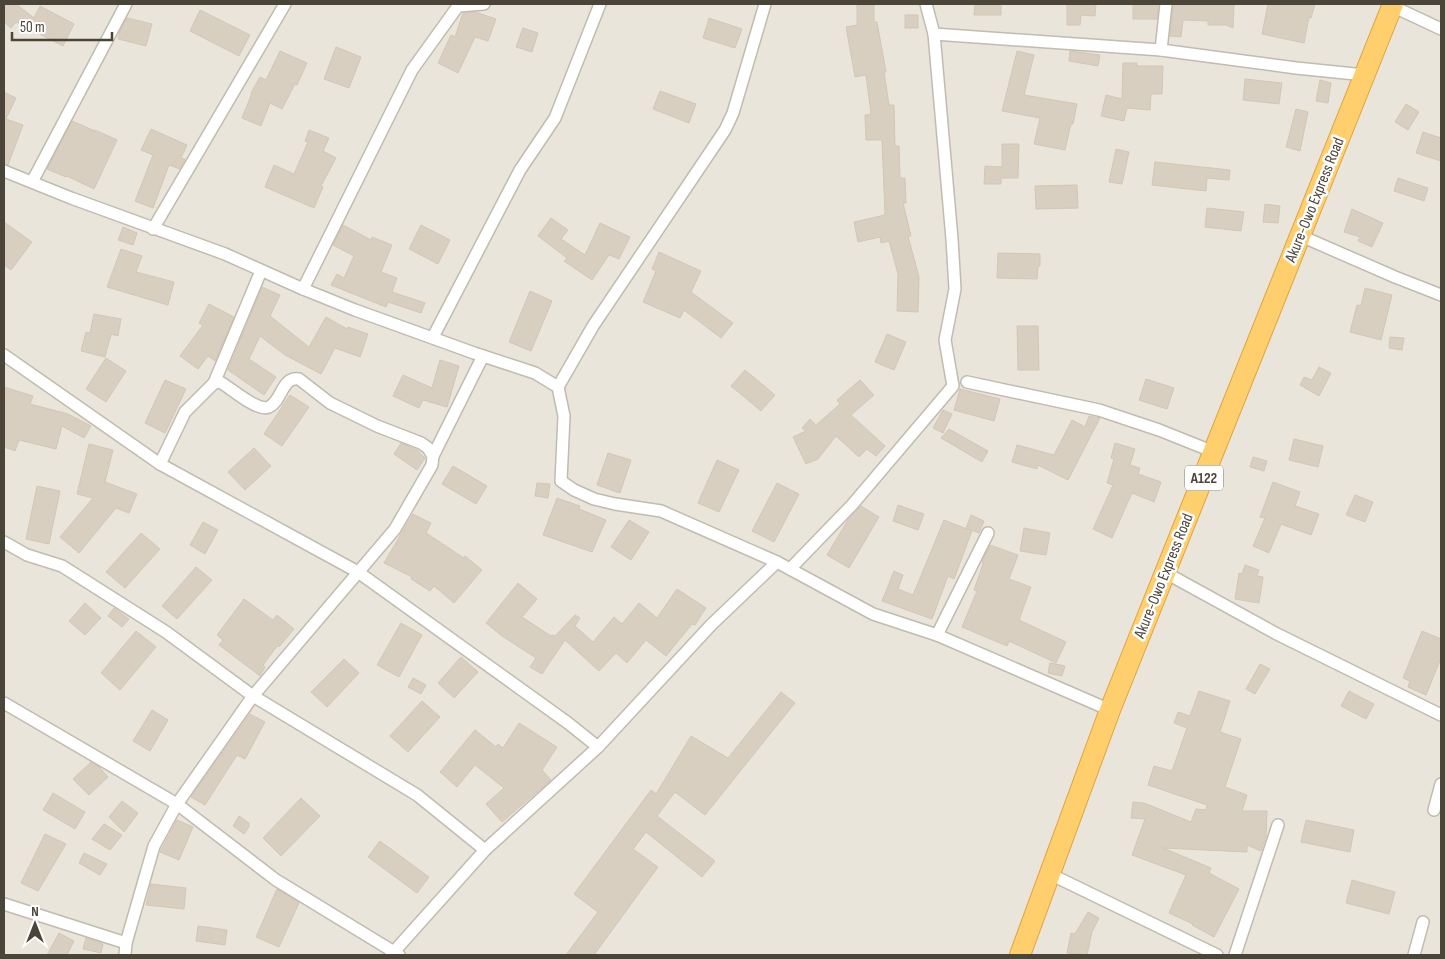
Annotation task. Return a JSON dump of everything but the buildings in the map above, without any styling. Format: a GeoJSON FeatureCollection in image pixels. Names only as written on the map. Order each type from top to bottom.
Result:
{"type":"FeatureCollection","features":[{"type":"Feature","properties":{"kind":"highway","name":"Akure-Owo Express Road"},"geometry":{"type":"LineString","coordinates":[[1020,955],[1110,710],[1393,5]]}},
{"type":"Feature","properties":{"kind":"street"},"geometry":{"type":"LineString","coordinates":[[32,182],[126,4]]}},
{"type":"Feature","properties":{"kind":"street"},"geometry":{"type":"LineString","coordinates":[[153,229],[285,4]]}},
{"type":"Feature","properties":{"kind":"street"},"geometry":{"type":"LineString","coordinates":[[304,290],[412,70],[458,5],[484,4]]}},
{"type":"Feature","properties":{"kind":"street"},"geometry":{"type":"LineString","coordinates":[[433,337],[520,170],[555,118],[600,4]]}},
{"type":"Feature","properties":{"kind":"street"},"geometry":{"type":"LineString","coordinates":[[765,4],[733,113],[725,130],[593,326],[558,387],[564,416],[561,481],[574,490],[594,499],[661,511],[777,562],[873,614],[937,635],[1110,710]]}},
{"type":"Feature","properties":{"kind":"street"},"geometry":{"type":"LineString","coordinates":[[790,569],[852,505],[953,386],[945,340],[955,289],[952,239],[934,34],[926,4]]}},
{"type":"Feature","properties":{"kind":"street"},"geometry":{"type":"LineString","coordinates":[[1161,50],[1166,4]]}},
{"type":"Feature","properties":{"kind":"street"},"geometry":{"type":"LineString","coordinates":[[1393,5],[1441,29]]}},
{"type":"Feature","properties":{"kind":"street"},"geometry":{"type":"LineString","coordinates":[[934,34],[1161,50],[1365,75]]}},
{"type":"Feature","properties":{"kind":"street"},"geometry":{"type":"LineString","coordinates":[[4,171],[153,229],[225,254],[304,290],[355,310],[535,373],[558,387]]}},
{"type":"Feature","properties":{"kind":"street"},"geometry":{"type":"LineString","coordinates":[[1301,236],[1441,295]]}},
{"type":"Feature","properties":{"kind":"street"},"geometry":{"type":"LineString","coordinates":[[160,464],[185,412],[214,383],[262,271]]}},
{"type":"Feature","properties":{"kind":"street"},"geometry":{"type":"LineString","coordinates":[[4,355],[160,464],[358,572],[568,723],[598,747]]}},
{"type":"Feature","properties":{"kind":"street"},"geometry":{"type":"LineString","coordinates":[[125,955],[126,943],[154,846],[177,804],[253,696],[395,529],[432,465],[433,456],[483,356]]}},
{"type":"Feature","properties":{"kind":"street"},"geometry":{"type":"LineString","coordinates":[[214,383],[220,382],[257,406],[266,408],[272,406],[289,381],[294,378],[299,379],[330,403],[377,426],[421,443],[428,448],[433,456]]}},
{"type":"Feature","properties":{"kind":"street"},"geometry":{"type":"LineString","coordinates":[[967,382],[1099,410],[1159,430],[1214,452]]}},
{"type":"Feature","properties":{"kind":"street"},"geometry":{"type":"LineString","coordinates":[[937,635],[988,533]]}},
{"type":"Feature","properties":{"kind":"street"},"geometry":{"type":"LineString","coordinates":[[4,542],[27,555],[62,566],[166,632],[253,696],[417,795],[485,850]]}},
{"type":"Feature","properties":{"kind":"street"},"geometry":{"type":"LineString","coordinates":[[4,703],[177,804],[276,880],[395,954],[485,850],[598,747],[711,625],[777,562]]}},
{"type":"Feature","properties":{"kind":"street"},"geometry":{"type":"LineString","coordinates":[[1166,573],[1277,634],[1441,715]]}},
{"type":"Feature","properties":{"kind":"street"},"geometry":{"type":"LineString","coordinates":[[1434,810],[1441,784]]}},
{"type":"Feature","properties":{"kind":"street"},"geometry":{"type":"LineString","coordinates":[[1235,955],[1278,825]]}},
{"type":"Feature","properties":{"kind":"street"},"geometry":{"type":"LineString","coordinates":[[1050,874],[1217,955]]}},
{"type":"Feature","properties":{"kind":"street"},"geometry":{"type":"LineString","coordinates":[[4,904],[126,943]]}},
{"type":"Feature","properties":{"kind":"street"},"geometry":{"type":"LineString","coordinates":[[1414,955],[1423,922]]}},
{"type":"Feature","properties":{"kind":"shaded area"},"geometry":{"type":"Polygon","coordinates":[[[4,4],[1441,4],[1441,955],[4,955],[4,4]]]}}]}
